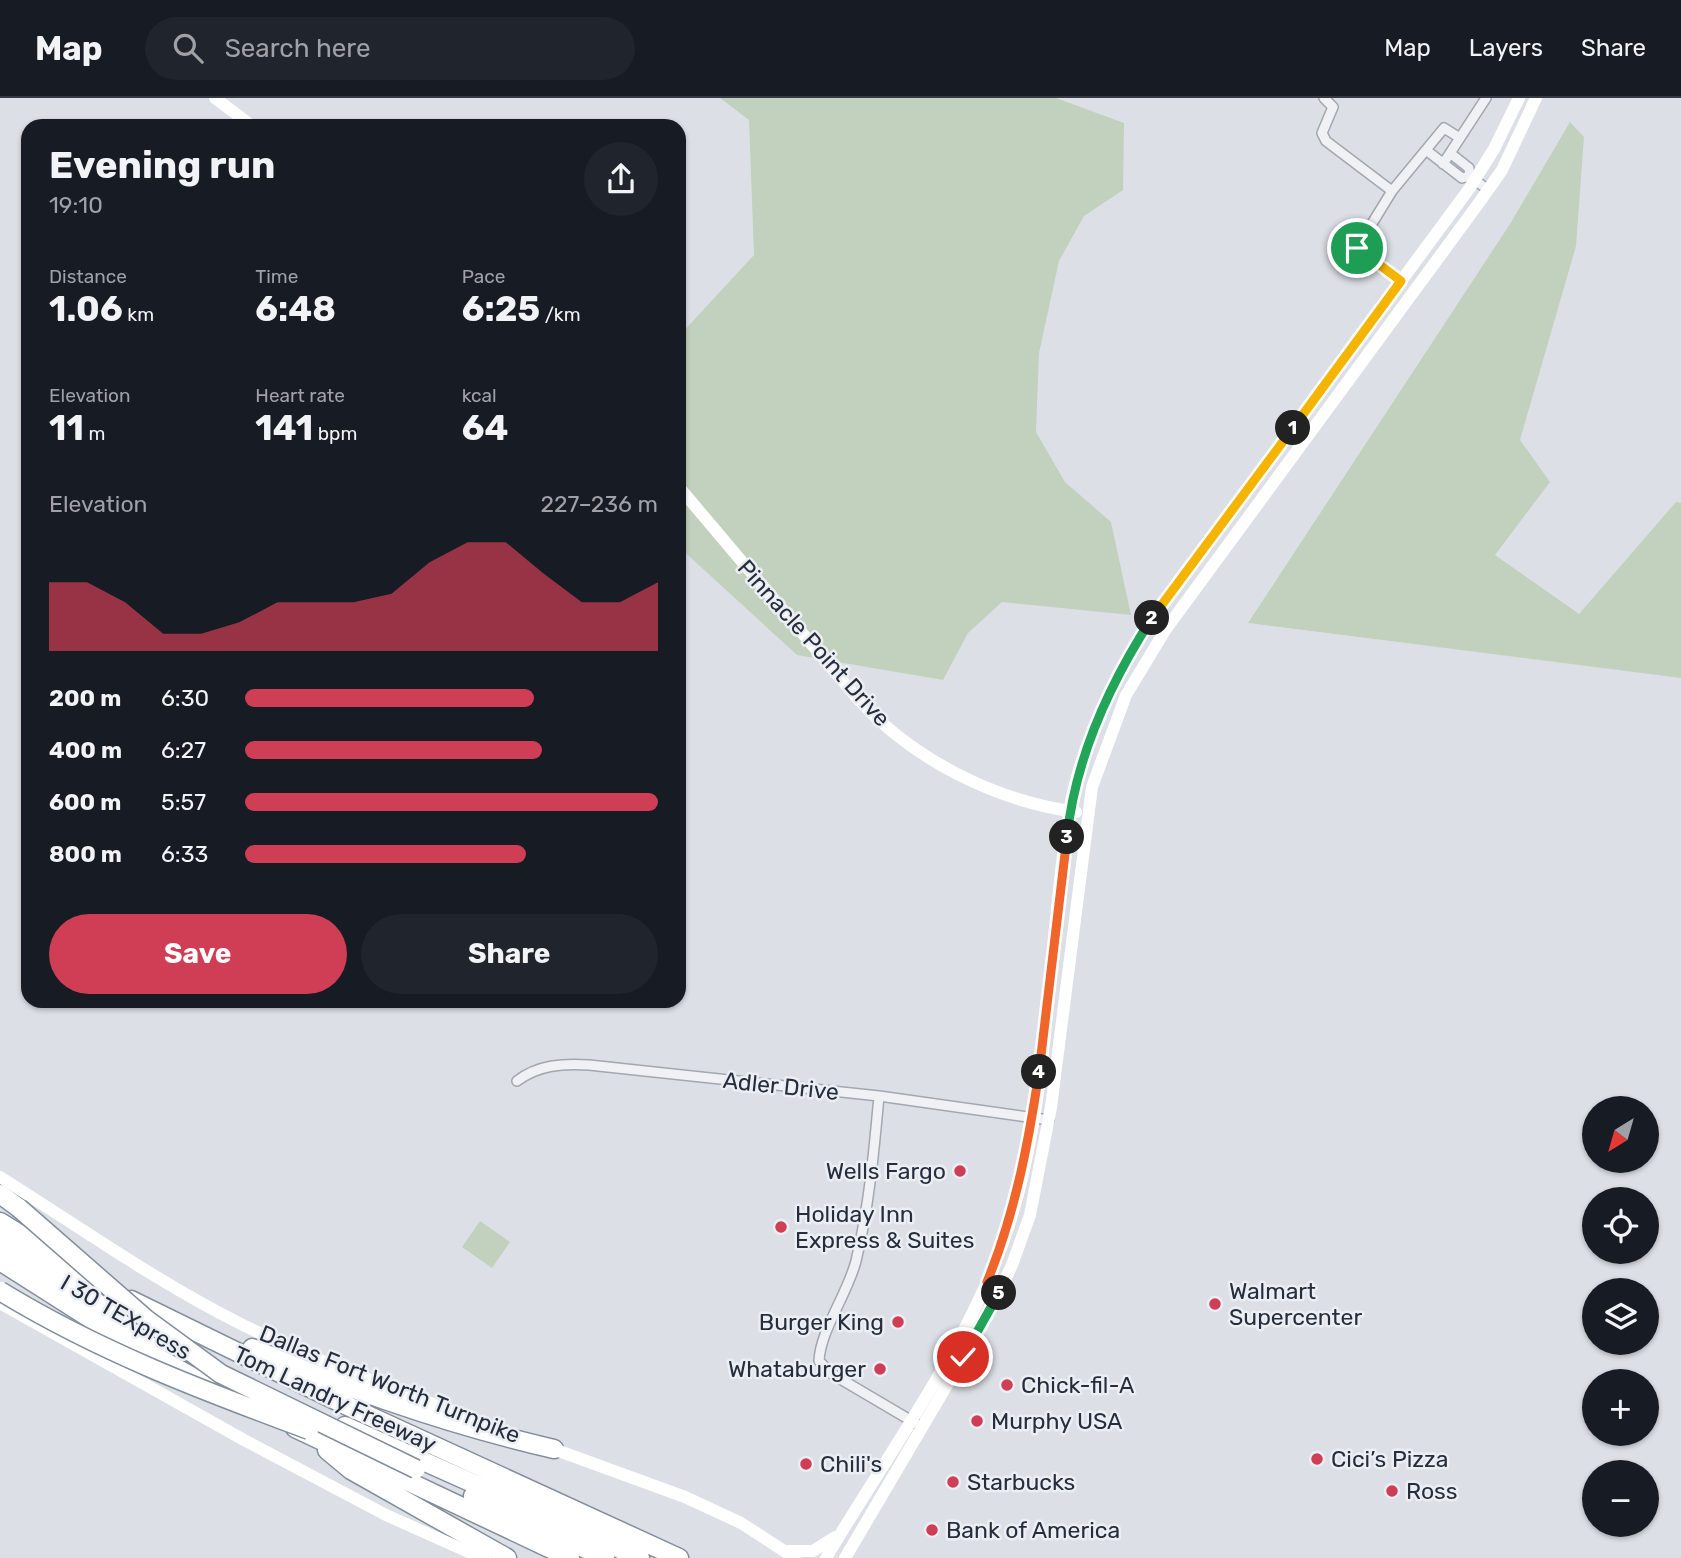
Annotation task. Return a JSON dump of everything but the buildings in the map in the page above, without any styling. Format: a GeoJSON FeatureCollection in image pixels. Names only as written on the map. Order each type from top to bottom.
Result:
{"type":"FeatureCollection","features":[{"type":"Feature","properties":{"kind":"highway"},"geometry":{"type":"LineString","coordinates":[[0,1194],[146,1319],[221,1374],[605,1558]]}},
{"type":"Feature","properties":{"kind":"highway","name":"Tom Landry Freeway"},"geometry":{"type":"LineString","coordinates":[[0,1222],[83,1274],[175,1324],[679,1558]]}},
{"type":"Feature","properties":{"kind":"highway","name":"I 30 TEXpress"},"geometry":{"type":"LineString","coordinates":[[0,1241],[115,1314],[202,1360],[640,1558]]}},
{"type":"Feature","properties":{"kind":"highway","name":"Tom Landry Freeway"},"geometry":{"type":"LineString","coordinates":[[0,1261],[155,1356],[309,1434],[570,1558]]}},
{"type":"Feature","properties":{"kind":"highway"},"geometry":{"type":"LineString","coordinates":[[0,1290],[73,1334],[122,1358],[174,1380],[416,1469]]}},
{"type":"Feature","properties":{"kind":"highway"},"geometry":{"type":"LineString","coordinates":[[175,1324],[210,1330],[322,1378],[489,1434],[554,1449]]}},
{"type":"Feature","properties":{"kind":"highway"},"geometry":{"type":"LineString","coordinates":[[309,1434],[351,1470],[507,1558]]}},
{"type":"Feature","properties":{"kind":"main road"},"geometry":{"type":"LineString","coordinates":[[215,98],[243,119]]}},
{"type":"Feature","properties":{"kind":"main road"},"geometry":{"type":"LineString","coordinates":[[826,1558],[910,1419],[987,1282],[1015,1204],[1032,1117],[1069,811],[1099,721],[1131,651],[1401,281],[1472,178],[1519,98]]}},
{"type":"Feature","properties":{"kind":"main road"},"geometry":{"type":"LineString","coordinates":[[845,1558],[1001,1289],[1030,1215],[1049,1120],[1092,787],[1117,716],[1136,676],[1166,629],[1502,170],[1536,98]]}},
{"type":"Feature","properties":{"kind":"main road","name":"Pinnacle Point Drive"},"geometry":{"type":"LineString","coordinates":[[686,495],[857,698],[890,729],[933,760],[1006,795],[1069,811],[1088,813]]}},
{"type":"Feature","properties":{"kind":"main road","name":"Dallas Fort Worth Turnpike"},"geometry":{"type":"LineString","coordinates":[[0,1177],[163,1280],[239,1323],[304,1353],[685,1497],[741,1523],[795,1558]]}},
{"type":"Feature","properties":{"kind":"main road"},"geometry":{"type":"LineString","coordinates":[[987,1282],[1001,1289]]}},
{"type":"Feature","properties":{"kind":"main road"},"geometry":{"type":"LineString","coordinates":[[0,1303],[386,1516],[482,1558]]}},
{"type":"Feature","properties":{"kind":"main road"},"geometry":{"type":"LineString","coordinates":[[782,1550],[795,1553],[813,1551],[841,1532]]}},
{"type":"Feature","properties":{"kind":"main road"},"geometry":{"type":"LineString","coordinates":[[851,1558],[856,1540]]}},
{"type":"Feature","properties":{"kind":"street"},"geometry":{"type":"LineString","coordinates":[[1324,98],[1333,107],[1331,118],[1322,133],[1326,141],[1392,191]]}},
{"type":"Feature","properties":{"kind":"street"},"geometry":{"type":"LineString","coordinates":[[1443,164],[1486,98]]}},
{"type":"Feature","properties":{"kind":"street"},"geometry":{"type":"LineString","coordinates":[[1401,281],[1357,248],[1392,191],[1444,128],[1460,138]]}},
{"type":"Feature","properties":{"kind":"street"},"geometry":{"type":"LineString","coordinates":[[1426,150],[1462,178],[1472,178],[1488,190]]}},
{"type":"Feature","properties":{"kind":"street"},"geometry":{"type":"LineString","coordinates":[[1450,153],[1469,167],[1472,178]]}},
{"type":"Feature","properties":{"kind":"street","name":"Adler Drive"},"geometry":{"type":"LineString","coordinates":[[516,1081],[527,1073],[569,1064],[878,1096],[1049,1120]]}},
{"type":"Feature","properties":{"kind":"street"},"geometry":{"type":"LineString","coordinates":[[878,1096],[872,1167],[856,1261],[821,1345],[819,1361],[832,1374],[922,1427]]}},
{"type":"Feature","properties":{"kind":"green space"},"geometry":{"type":"Polygon","coordinates":[[[720,98],[1056,98],[1124,123],[1123,190],[1084,216],[1059,261],[1039,353],[1036,432],[1065,482],[1111,522],[1131,615],[1002,602],[968,633],[943,680],[797,655],[686,553],[686,328],[754,255],[749,120],[720,98]]]}},
{"type":"Feature","properties":{"kind":"green space"},"geometry":{"type":"Polygon","coordinates":[[[1570,122],[1584,137],[1576,246],[1520,440],[1550,482],[1495,555],[1579,614],[1676,502],[1681,503],[1681,678],[1248,623],[1510,224],[1570,122]]]}},
{"type":"Feature","properties":{"kind":"green space"},"geometry":{"type":"Polygon","coordinates":[[[480,1221],[510,1242],[492,1268],[462,1247],[480,1221]]]}},
{"type":"Feature","properties":{"kind":"place","name":"Wells Fargo"},"geometry":{"type":"Point","coordinates":[960,1171]}},
{"type":"Feature","properties":{"kind":"place","name":"Holiday Inn Express & Suites"},"geometry":{"type":"Point","coordinates":[781,1227]}},
{"type":"Feature","properties":{"kind":"place","name":"Walmart Supercenter"},"geometry":{"type":"Point","coordinates":[1215,1304]}},
{"type":"Feature","properties":{"kind":"place","name":"Burger King"},"geometry":{"type":"Point","coordinates":[898,1322]}},
{"type":"Feature","properties":{"kind":"place","name":"Whataburger"},"geometry":{"type":"Point","coordinates":[880,1369]}},
{"type":"Feature","properties":{"kind":"place","name":"Chick-fil-A"},"geometry":{"type":"Point","coordinates":[1007,1385]}},
{"type":"Feature","properties":{"kind":"place","name":"Murphy USA"},"geometry":{"type":"Point","coordinates":[977,1421]}},
{"type":"Feature","properties":{"kind":"place","name":"Cici’s Pizza"},"geometry":{"type":"Point","coordinates":[1317,1459]}},
{"type":"Feature","properties":{"kind":"place","name":"Chili's"},"geometry":{"type":"Point","coordinates":[806,1464]}},
{"type":"Feature","properties":{"kind":"place","name":"Starbucks"},"geometry":{"type":"Point","coordinates":[953,1482]}},
{"type":"Feature","properties":{"kind":"place","name":"Ross"},"geometry":{"type":"Point","coordinates":[1392,1491]}},
{"type":"Feature","properties":{"kind":"place","name":"Bank of America"},"geometry":{"type":"Point","coordinates":[932,1530]}},
{"type":"Feature","properties":{"kind":"route"},"geometry":{"type":"LineString","coordinates":[[963,1357],[1001,1289],[987,1282],[1015,1204],[1027,1151],[1046,1022],[1069,811],[1091,741],[1123,666],[1152,619],[1401,281],[1357,248]]}}]}
